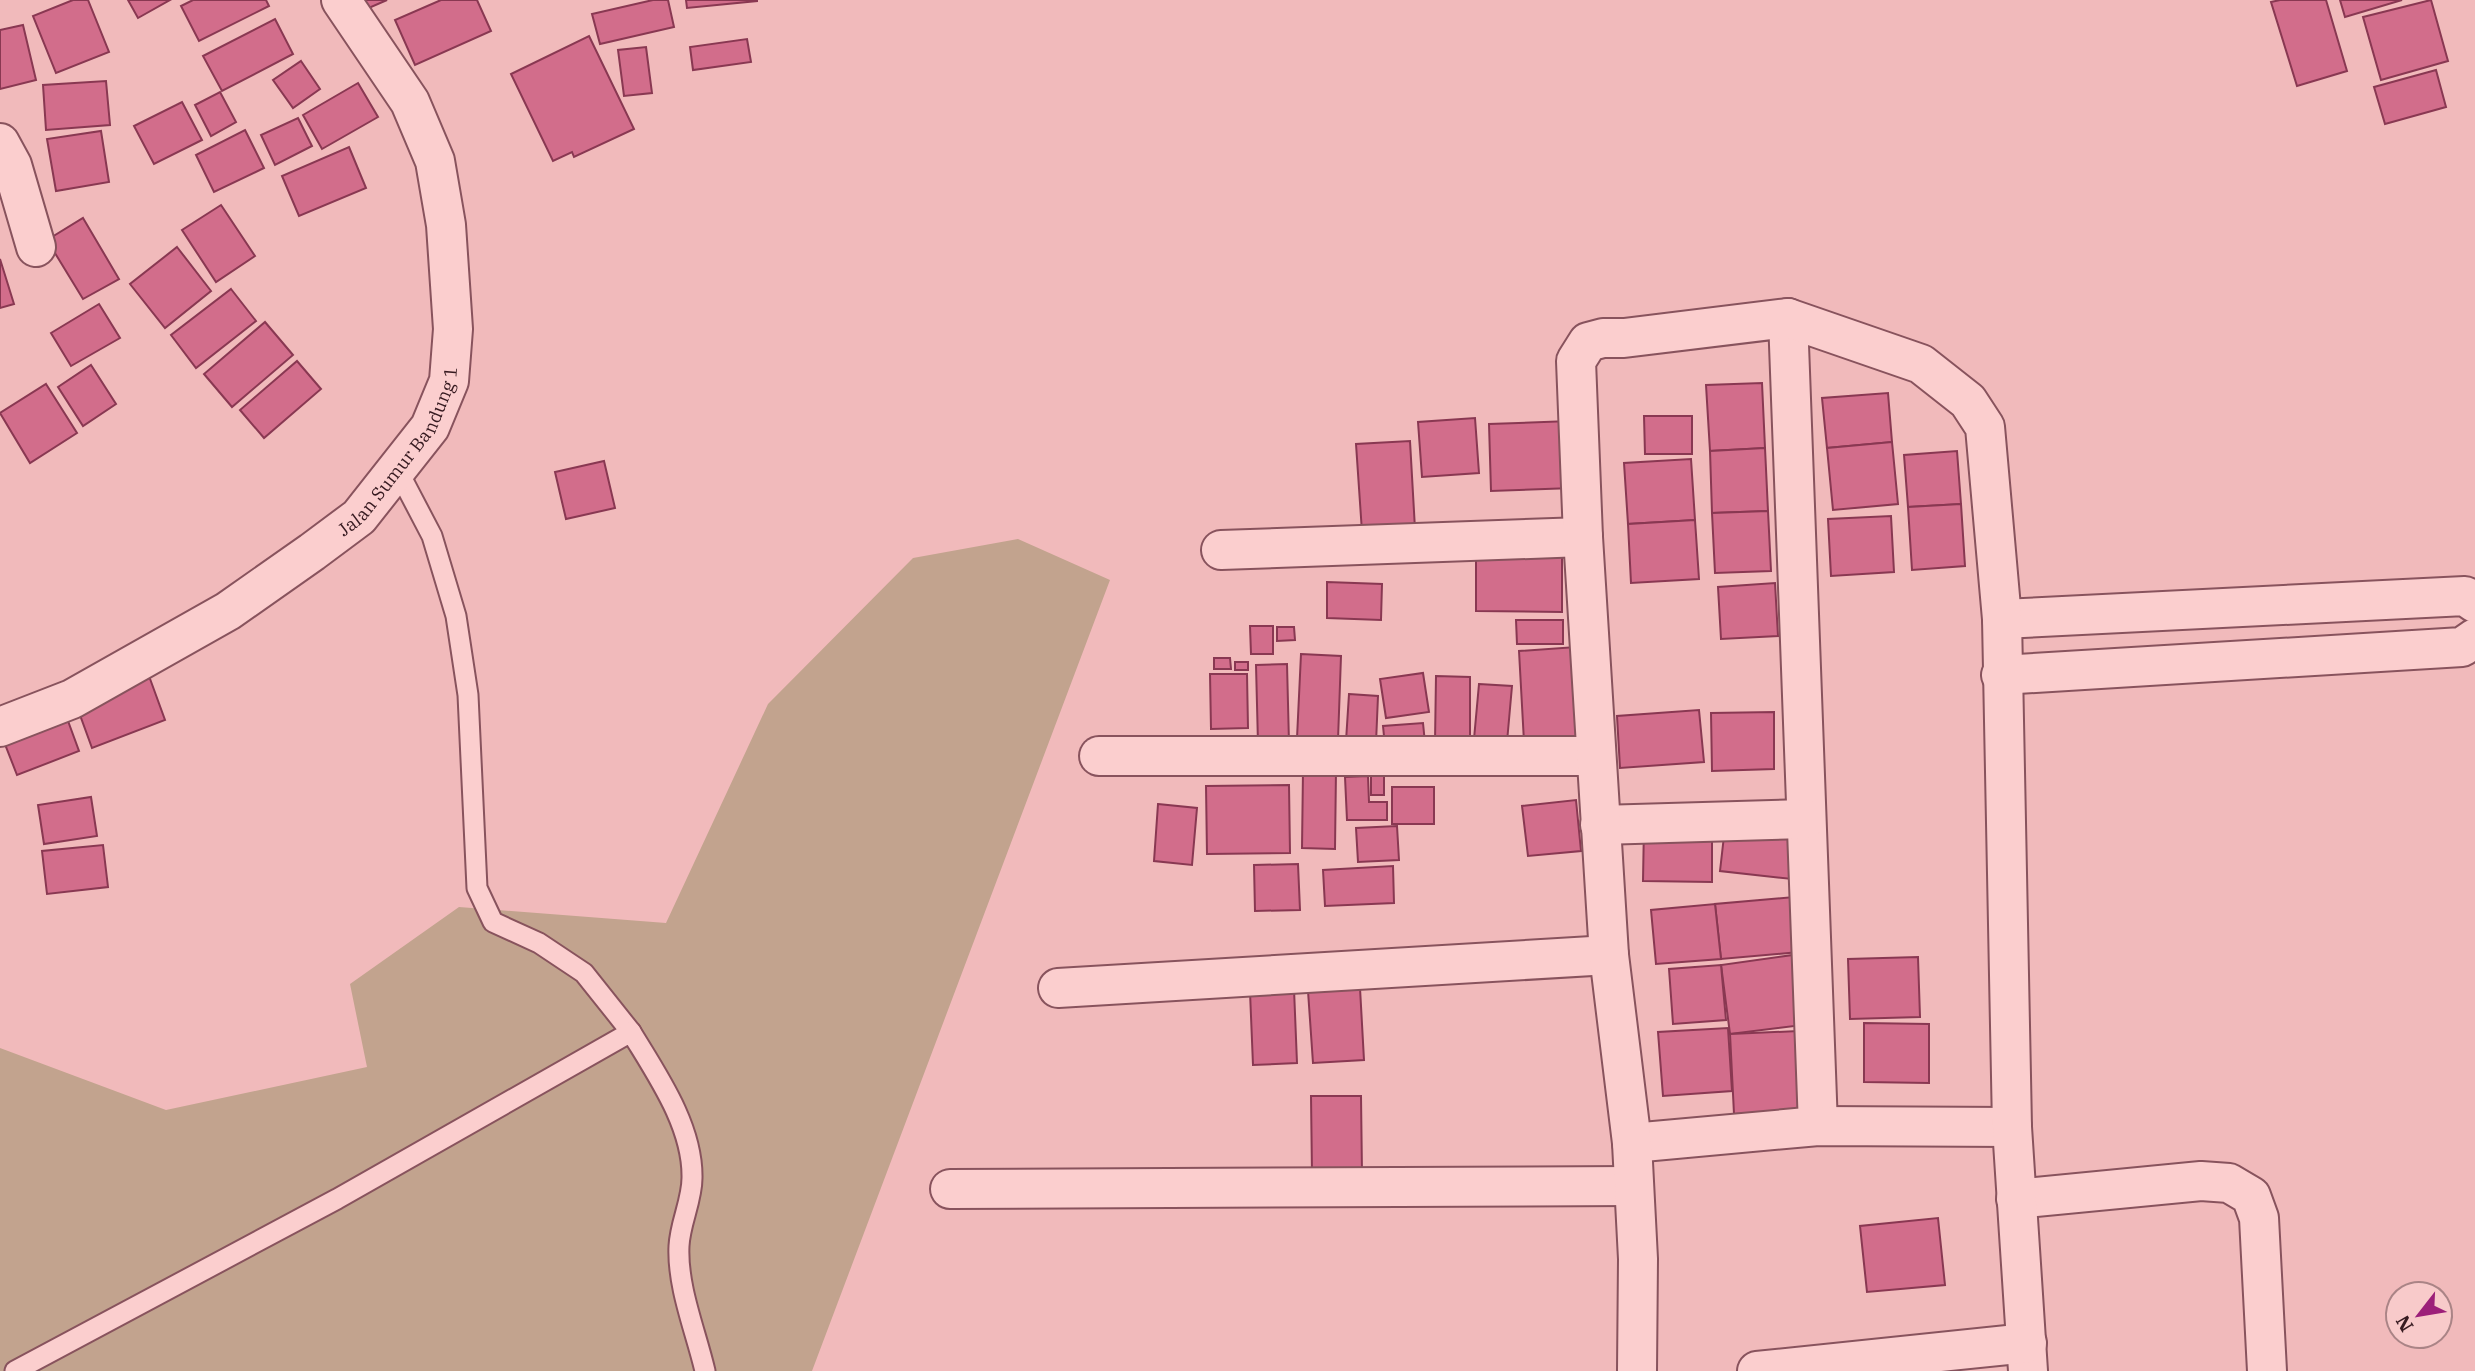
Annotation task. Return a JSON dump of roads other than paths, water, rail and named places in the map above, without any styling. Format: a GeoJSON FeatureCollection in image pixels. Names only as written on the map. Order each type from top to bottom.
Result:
{"type":"FeatureCollection","features":[{"type":"Feature","properties":{"kind":"street","name":"Jalan Sumur Bandung 1"},"geometry":{"type":"LineString","coordinates":[[0,727],[72,699],[228,611],[359,517],[398,471],[430,427],[449,381],[453,329],[446,225],[435,161],[410,102],[341,0]]}},
{"type":"Feature","properties":{"kind":"street"},"geometry":{"type":"LineString","coordinates":[[0,143],[12,164],[36,247]]}},
{"type":"Feature","properties":{"kind":"street"},"geometry":{"type":"LineString","coordinates":[[1788,318],[1818,1126]]}},
{"type":"Feature","properties":{"kind":"street"},"geometry":{"type":"LineString","coordinates":[[1637,1371],[1632,1143],[1609,955],[1595,756],[1576,369],[1580,351],[1588,342],[1788,318],[1921,364],[1968,401],[1985,427],[2003,620],[2001,675],[2012,1127],[2027,1357],[1757,1371]]}},
{"type":"Feature","properties":{"kind":"street"},"geometry":{"type":"LineString","coordinates":[[1221,550],[1583,537]]}},
{"type":"Feature","properties":{"kind":"street"},"geometry":{"type":"LineString","coordinates":[[2003,620],[2465,596],[2475,603]]}},
{"type":"Feature","properties":{"kind":"street"},"geometry":{"type":"LineString","coordinates":[[2001,675],[2462,648],[2475,638]]}},
{"type":"Feature","properties":{"kind":"street"},"geometry":{"type":"LineString","coordinates":[[1099,756],[1595,756]]}},
{"type":"Feature","properties":{"kind":"street"},"geometry":{"type":"LineString","coordinates":[[1600,825],[1806,819]]}},
{"type":"Feature","properties":{"kind":"street"},"geometry":{"type":"LineString","coordinates":[[1058,988],[1609,955]]}},
{"type":"Feature","properties":{"kind":"street"},"geometry":{"type":"LineString","coordinates":[[1632,1143],[1818,1126],[2012,1127]]}},
{"type":"Feature","properties":{"kind":"street"},"geometry":{"type":"LineString","coordinates":[[2016,1199],[2201,1181],[2229,1183],[2251,1196],[2259,1218],[2267,1371]]}},
{"type":"Feature","properties":{"kind":"street"},"geometry":{"type":"LineString","coordinates":[[950,1189],[1634,1186]]}},
{"type":"Feature","properties":{"kind":"lane"},"geometry":{"type":"LineString","coordinates":[[398,471],[432,536],[456,616],[468,695],[477,888],[494,922],[539,943],[584,973],[631,1032],[670,1100],[691,1162],[692,1178],[679,1246],[681,1272],[705,1371]]}},
{"type":"Feature","properties":{"kind":"lane"},"geometry":{"type":"LineString","coordinates":[[15,1371],[337,1199],[631,1032]]}}]}
